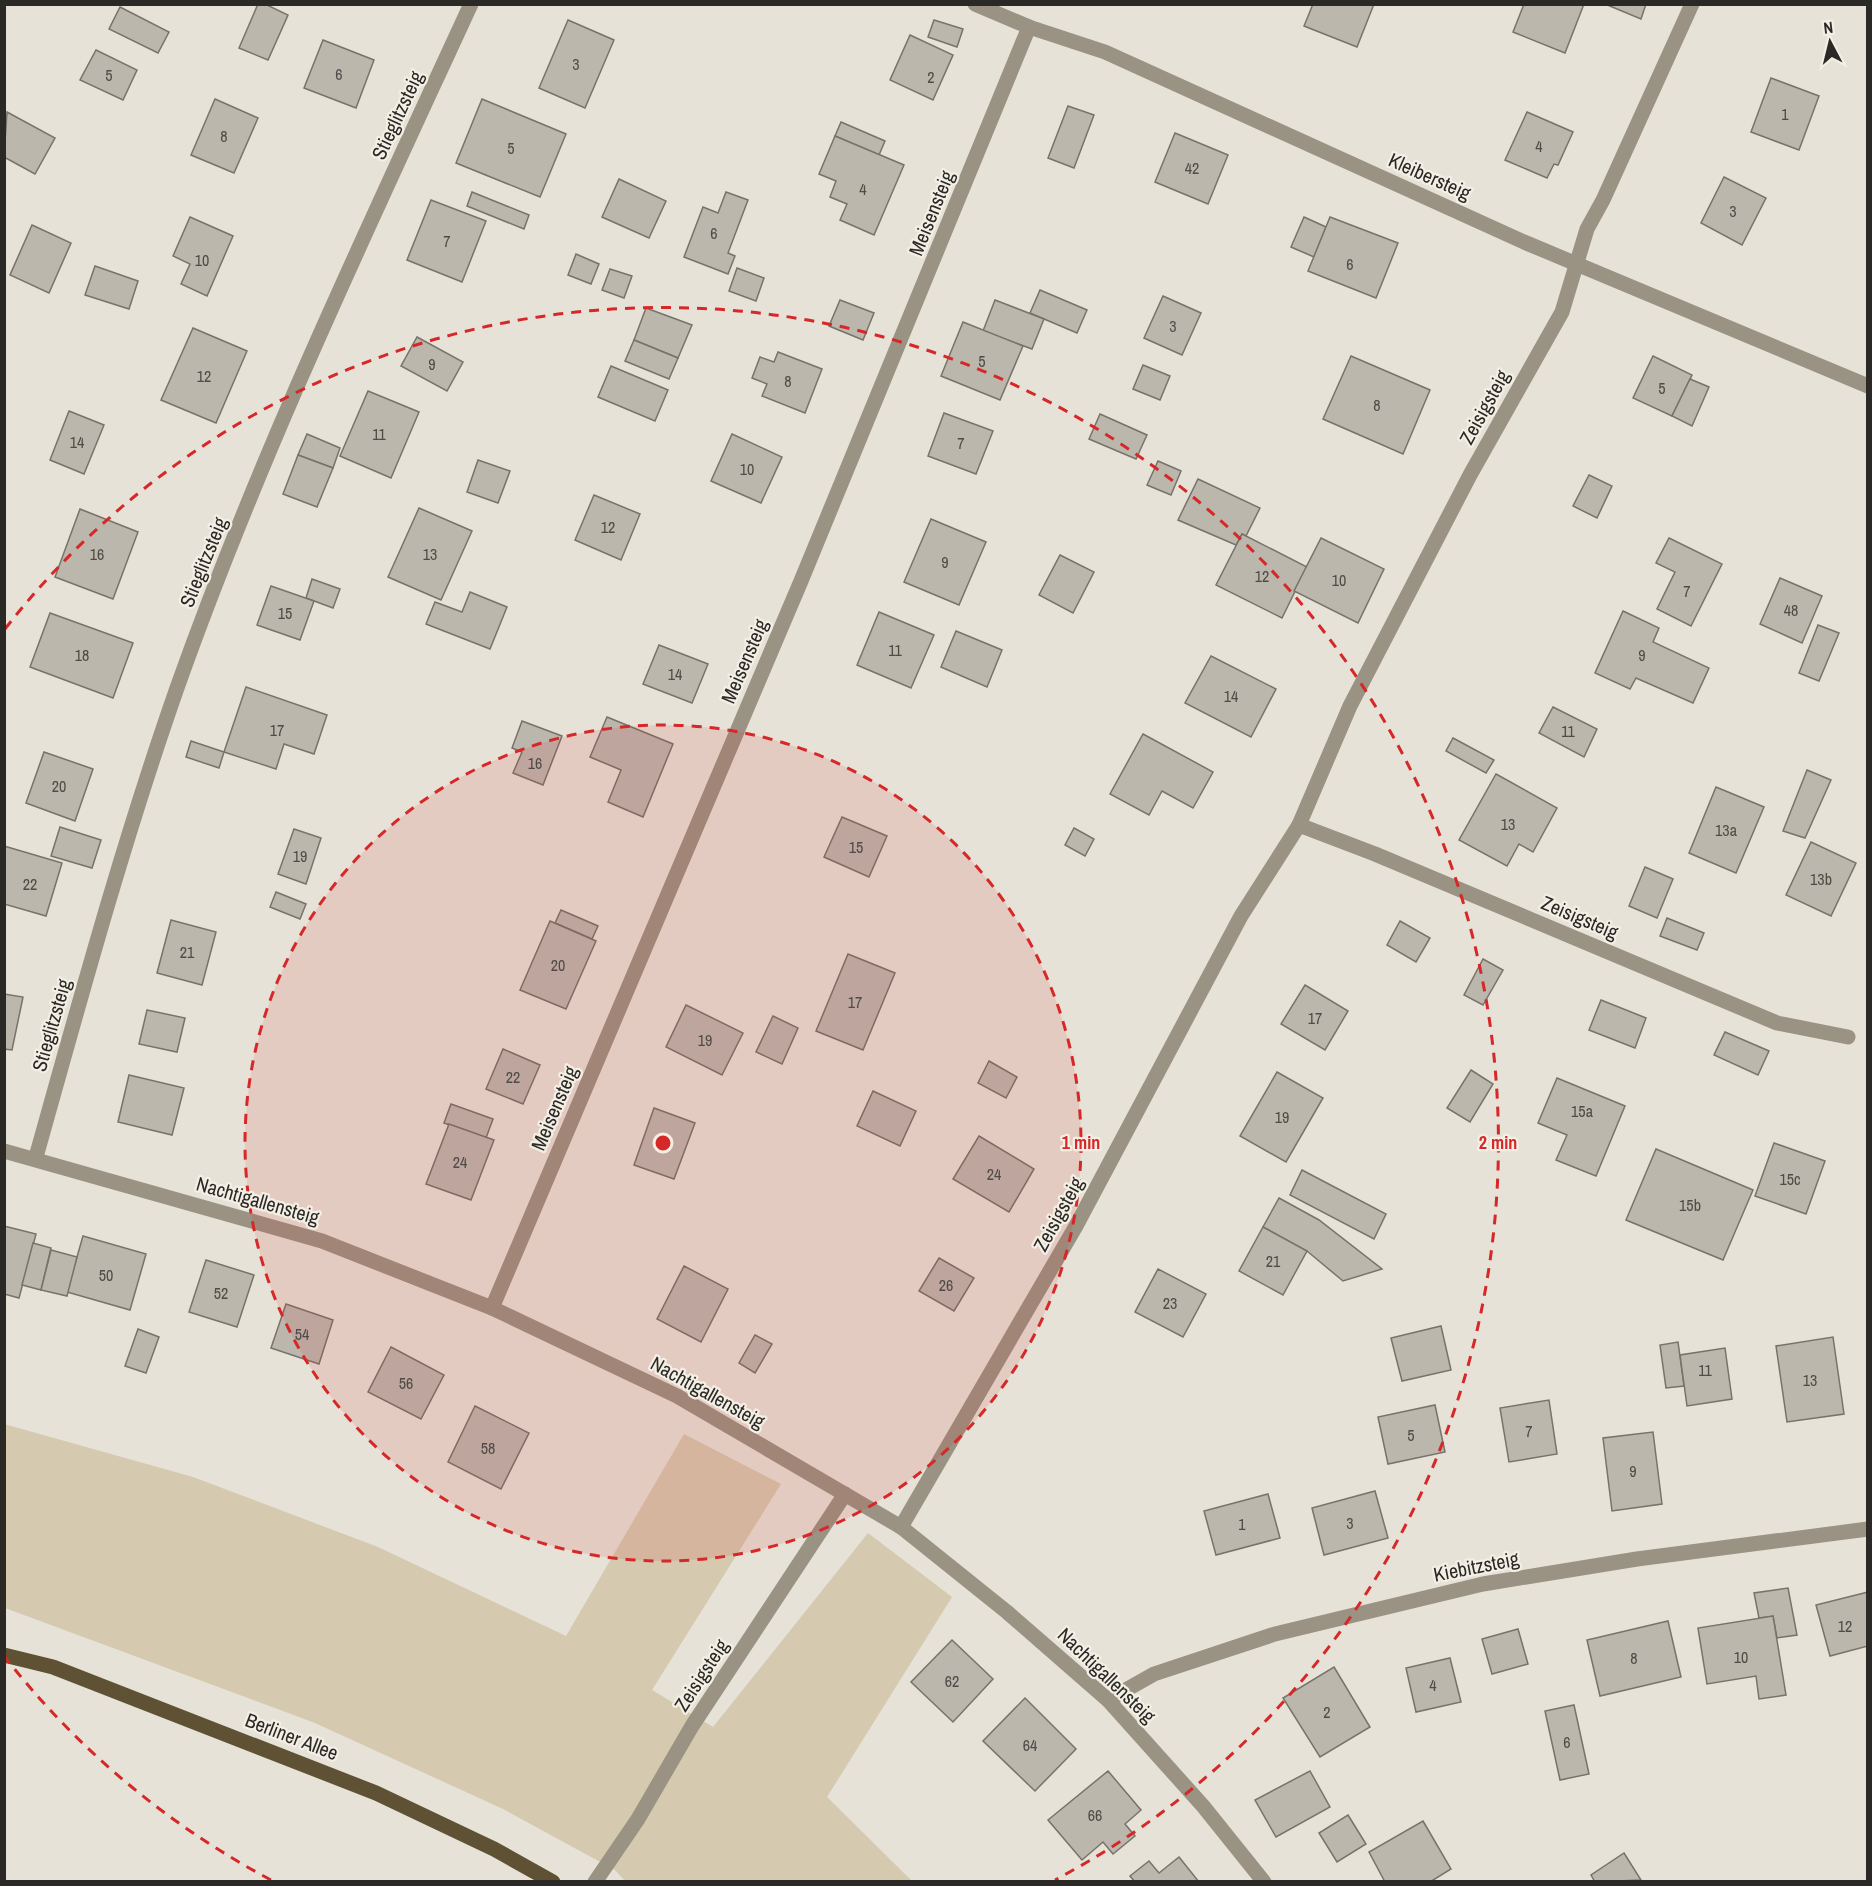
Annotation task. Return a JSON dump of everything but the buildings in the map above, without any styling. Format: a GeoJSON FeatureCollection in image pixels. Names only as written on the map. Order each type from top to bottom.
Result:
{"type":"FeatureCollection","features":[{"type":"Feature","properties":{"kind":"main road","name":"Berliner Allee"},"geometry":{"type":"LineString","coordinates":[[4,1655],[53,1667],[376,1792],[494,1849],[553,1881]]}},
{"type":"Feature","properties":{"kind":"street","name":"Stieglitzsteig"},"geometry":{"type":"LineString","coordinates":[[36,1157],[106,907],[146,778],[218,581],[307,363],[471,4]]}},
{"type":"Feature","properties":{"kind":"street","name":"Kleibersteig"},"geometry":{"type":"LineString","coordinates":[[975,4],[1029,27],[1105,52],[1576,264],[1868,386]]}},
{"type":"Feature","properties":{"kind":"street","name":"Zeisigsteig"},"geometry":{"type":"LineString","coordinates":[[901,1527],[1076,1226],[1241,916],[1299,825],[1350,706],[1470,474],[1562,312],[1587,229],[1603,200],[1692,4]]}},
{"type":"Feature","properties":{"kind":"street","name":"Meisensteig"},"geometry":{"type":"LineString","coordinates":[[492,1308],[847,471],[1029,27]]}},
{"type":"Feature","properties":{"kind":"street","name":"Zeisigsteig"},"geometry":{"type":"LineString","coordinates":[[1299,825],[1376,854],[1777,1023],[1848,1037]]}},
{"type":"Feature","properties":{"kind":"street","name":"Nachtigallensteig"},"geometry":{"type":"LineString","coordinates":[[4,1150],[36,1157],[322,1241],[492,1308],[678,1396],[901,1527],[1007,1612],[1108,1700],[1203,1806],[1264,1881]]}},
{"type":"Feature","properties":{"kind":"street","name":"Zeisigsteig"},"geometry":{"type":"LineString","coordinates":[[595,1881],[638,1819],[692,1726],[845,1494]]}},
{"type":"Feature","properties":{"kind":"street","name":"Kiebitzsteig"},"geometry":{"type":"LineString","coordinates":[[1108,1700],[1154,1674],[1275,1634],[1483,1584],[1636,1559],[1868,1529]]}},
{"type":"Feature","properties":{"kind":"shaded area"},"geometry":{"type":"Polygon","coordinates":[[[4,1424],[193,1477],[378,1547],[566,1636],[684,1434],[781,1484],[652,1690],[713,1727],[868,1533],[952,1597],[827,1797],[912,1881],[625,1881],[615,1870],[503,1809],[315,1723],[5,1608],[4,1424]]]}}]}
